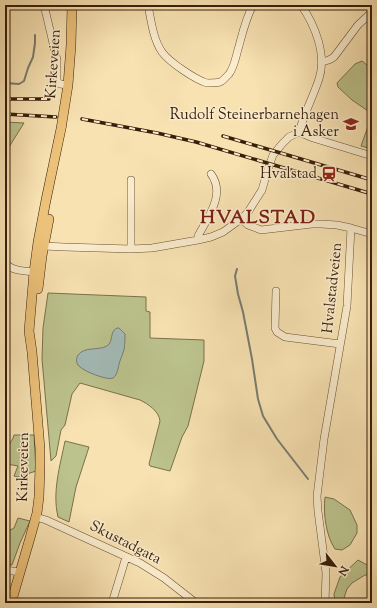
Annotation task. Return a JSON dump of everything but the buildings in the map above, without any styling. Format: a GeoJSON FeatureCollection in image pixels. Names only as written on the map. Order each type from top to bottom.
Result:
{"type":"FeatureCollection","features":[{"type":"Feature","properties":{"kind":"main road","name":"Kirkeveien"},"geometry":{"type":"LineString","coordinates":[[11,603],[36,517],[39,497],[40,466],[32,352],[37,272],[43,243],[46,200],[62,124],[68,85],[72,5]]}},
{"type":"Feature","properties":{"kind":"street"},"geometry":{"type":"LineString","coordinates":[[44,5],[57,60],[57,81],[60,84],[68,85]]}},
{"type":"Feature","properties":{"kind":"street"},"geometry":{"type":"LineString","coordinates":[[148,5],[156,41],[162,52],[170,60],[190,74],[207,82],[214,83],[221,82],[229,74],[234,64],[246,21],[253,5]]}},
{"type":"Feature","properties":{"kind":"street"},"geometry":{"type":"LineString","coordinates":[[43,243],[64,247],[131,249],[152,248],[211,237],[223,232],[241,219],[248,212],[262,190],[274,155],[289,137],[298,132],[319,78],[322,62],[318,40],[314,28],[301,5]]}},
{"type":"Feature","properties":{"kind":"street"},"geometry":{"type":"LineString","coordinates":[[322,62],[334,57],[358,25],[372,12]]}},
{"type":"Feature","properties":{"kind":"street"},"geometry":{"type":"LineString","coordinates":[[298,132],[372,156]]}},
{"type":"Feature","properties":{"kind":"street"},"geometry":{"type":"LineString","coordinates":[[198,240],[198,236],[215,203],[218,190],[216,180],[211,174]]}},
{"type":"Feature","properties":{"kind":"street"},"geometry":{"type":"LineString","coordinates":[[131,180],[131,249]]}},
{"type":"Feature","properties":{"kind":"street","name":"Hvalstadveien"},"geometry":{"type":"LineString","coordinates":[[241,219],[248,225],[261,230],[312,224],[337,225],[351,228],[347,306],[324,439],[317,496],[326,573],[325,603]]}},
{"type":"Feature","properties":{"kind":"street"},"geometry":{"type":"LineString","coordinates":[[351,228],[372,234]]}},
{"type":"Feature","properties":{"kind":"street"},"geometry":{"type":"LineString","coordinates":[[5,263],[13,269],[37,272]]}},
{"type":"Feature","properties":{"kind":"street","name":"Hvalstadveien"},"geometry":{"type":"LineString","coordinates":[[276,291],[275,328],[277,332],[285,337],[340,344]]}},
{"type":"Feature","properties":{"kind":"street","name":"Skustadgata"},"geometry":{"type":"LineString","coordinates":[[36,517],[46,520],[140,563],[164,578],[196,603]]}},
{"type":"Feature","properties":{"kind":"street"},"geometry":{"type":"LineString","coordinates":[[112,603],[126,557]]}},
{"type":"Feature","properties":{"kind":"street"},"geometry":{"type":"LineString","coordinates":[[5,570],[20,572]]}},
{"type":"Feature","properties":{"kind":"green space"},"geometry":{"type":"Polygon","coordinates":[[[362,61],[372,69],[371,113],[352,100],[338,87],[337,83],[355,64],[362,61]]]}},
{"type":"Feature","properties":{"kind":"green space"},"geometry":{"type":"Polygon","coordinates":[[[372,115],[372,149],[361,146],[372,115]]]}},
{"type":"Feature","properties":{"kind":"green space"},"geometry":{"type":"Polygon","coordinates":[[[5,122],[24,123],[9,147],[5,147],[5,122]]]}},
{"type":"Feature","properties":{"kind":"green space"},"geometry":{"type":"Polygon","coordinates":[[[48,293],[146,297],[146,311],[150,312],[150,338],[204,340],[204,361],[188,426],[182,437],[170,471],[150,466],[149,464],[160,421],[158,414],[153,408],[140,400],[80,383],[72,394],[65,425],[61,430],[56,456],[51,461],[42,359],[43,328],[48,293]]]}},
{"type":"Feature","properties":{"kind":"green space"},"geometry":{"type":"Polygon","coordinates":[[[14,435],[34,435],[36,471],[18,477],[14,476],[18,466],[7,464],[5,459],[5,452],[14,435]]]}},
{"type":"Feature","properties":{"kind":"green space"},"geometry":{"type":"Polygon","coordinates":[[[65,441],[89,447],[76,487],[69,522],[58,517],[56,508],[57,479],[65,441]]]}},
{"type":"Feature","properties":{"kind":"green space"},"geometry":{"type":"Polygon","coordinates":[[[325,497],[334,499],[350,510],[357,525],[357,533],[350,545],[342,550],[335,549],[329,538],[324,510],[325,497]]]}},
{"type":"Feature","properties":{"kind":"green space"},"geometry":{"type":"Polygon","coordinates":[[[18,518],[30,521],[12,565],[5,565],[5,533],[14,528],[18,518]]]}},
{"type":"Feature","properties":{"kind":"green space"},"geometry":{"type":"Polygon","coordinates":[[[358,560],[369,566],[372,564],[372,575],[365,575],[352,583],[347,589],[343,601],[335,603],[334,594],[340,577],[358,560]]]}},
{"type":"Feature","properties":{"kind":"water"},"geometry":{"type":"Polygon","coordinates":[[[117,328],[125,334],[125,342],[124,351],[115,377],[110,379],[101,377],[81,368],[77,362],[78,355],[84,350],[107,346],[113,332],[117,328]]]}},
{"type":"Feature","properties":{"kind":"waterway"},"geometry":{"type":"LineString","coordinates":[[5,83],[19,84],[24,81],[33,57],[35,35]]}},
{"type":"Feature","properties":{"kind":"waterway"},"geometry":{"type":"LineString","coordinates":[[237,269],[235,276],[238,294],[252,359],[258,399],[263,416],[277,439],[308,479]]}},
{"type":"Feature","properties":{"kind":"railway"},"geometry":{"type":"LineString","coordinates":[[5,99],[49,99]]}},
{"type":"Feature","properties":{"kind":"railway"},"geometry":{"type":"LineString","coordinates":[[5,114],[56,117]]}},
{"type":"Feature","properties":{"kind":"railway"},"geometry":{"type":"LineString","coordinates":[[82,119],[196,142],[372,194]]}},
{"type":"Feature","properties":{"kind":"railway"},"geometry":{"type":"LineString","coordinates":[[223,136],[372,180]]}},
{"type":"Feature","properties":{"kind":"place","name":"Rudolf Steinerbarnehagen i Asker"},"geometry":{"type":"Point","coordinates":[351,124]}},
{"type":"Feature","properties":{"kind":"place","name":"Hvalstad"},"geometry":{"type":"Point","coordinates":[329,174]}},
{"type":"Feature","properties":{"kind":"district","name":"HVALSTAD"},"geometry":{"type":"Point","coordinates":[258,218]}}]}
